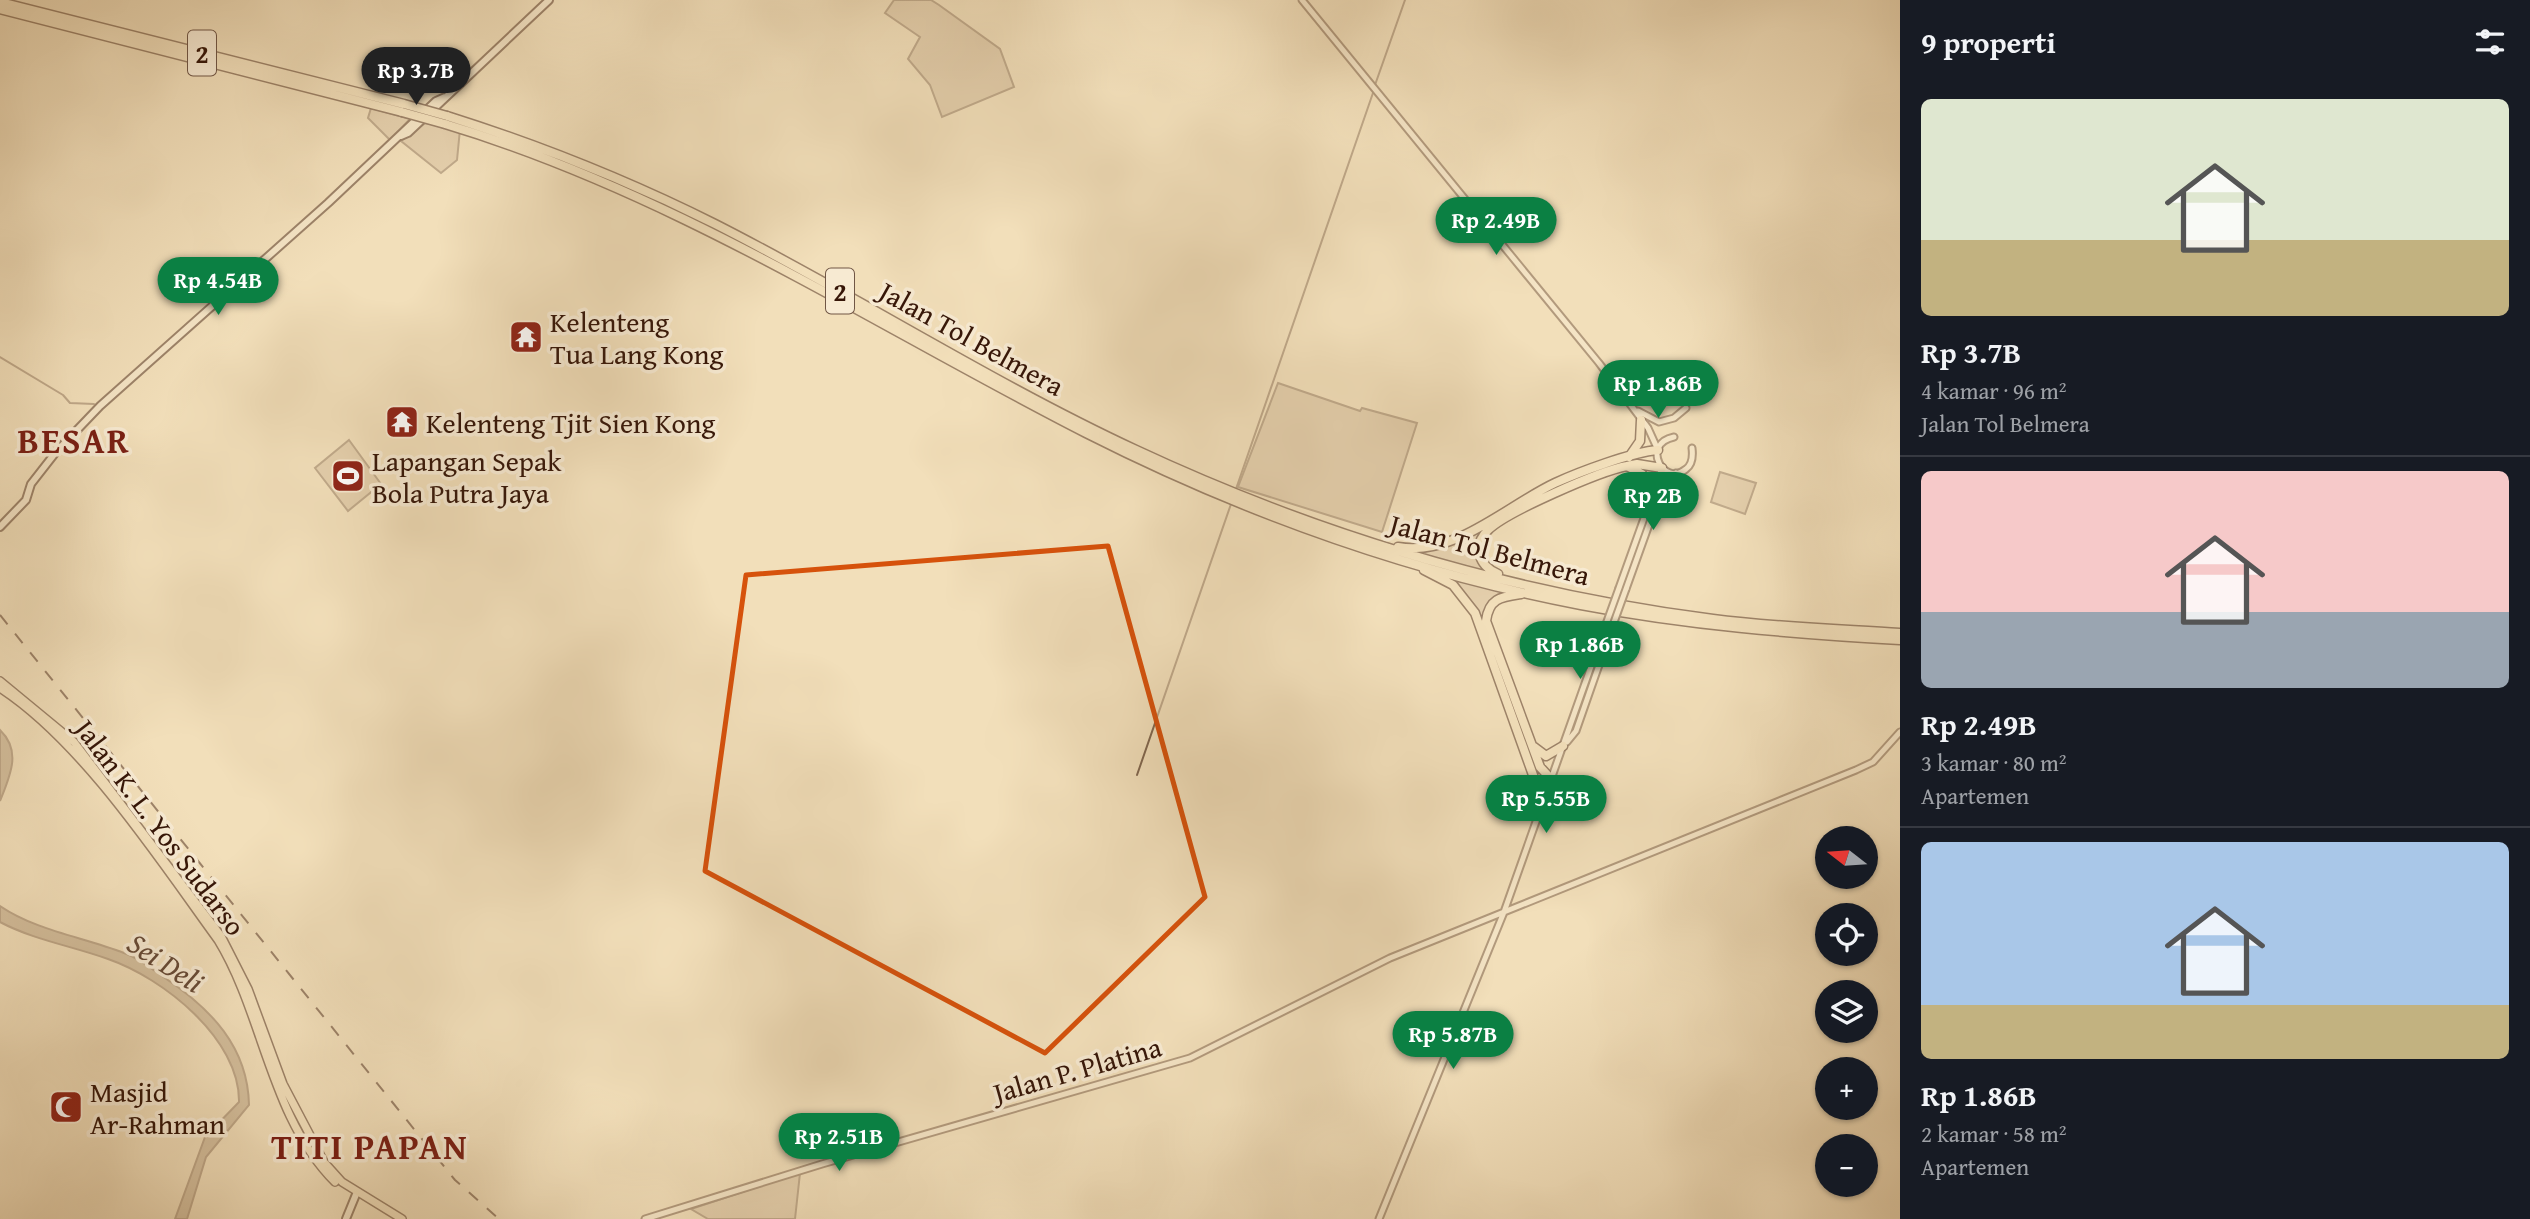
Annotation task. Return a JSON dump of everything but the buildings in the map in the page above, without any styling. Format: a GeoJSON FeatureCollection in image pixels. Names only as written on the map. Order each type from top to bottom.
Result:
{"type":"FeatureCollection","features":[{"type":"Feature","properties":{"kind":"highway","name":"Jalan Tol Belmera"},"geometry":{"type":"LineString","coordinates":[[0,2],[446,120],[573,168],[698,223],[1084,432],[1308,530],[1395,558],[1686,622],[1787,634],[1900,640]]}},
{"type":"Feature","properties":{"kind":"highway","name":"Jalan Tol Belmera"},"geometry":{"type":"LineString","coordinates":[[0,9],[403,108]]}},
{"type":"Feature","properties":{"kind":"highway"},"geometry":{"type":"LineString","coordinates":[[1627,462],[1640,441],[1641,420]]}},
{"type":"Feature","properties":{"kind":"highway"},"geometry":{"type":"LineString","coordinates":[[1528,589],[1488,569],[1479,550],[1483,536],[1490,528],[1588,479],[1658,450]]}},
{"type":"Feature","properties":{"kind":"highway"},"geometry":{"type":"LineString","coordinates":[[1627,462],[1646,480],[1646,513]]}},
{"type":"Feature","properties":{"kind":"highway"},"geometry":{"type":"LineString","coordinates":[[1368,540],[1418,549],[1447,542],[1556,482],[1627,462],[1662,468]]}},
{"type":"Feature","properties":{"kind":"highway","name":"Jalan Tol Belmera"},"geometry":{"type":"LineString","coordinates":[[1245,501],[1401,552],[1528,589],[1709,618],[1900,633]]}},
{"type":"Feature","properties":{"kind":"highway"},"geometry":{"type":"LineString","coordinates":[[1395,558],[1446,581],[1469,603],[1507,697],[1544,803]]}},
{"type":"Feature","properties":{"kind":"highway"},"geometry":{"type":"LineString","coordinates":[[1528,589],[1490,604],[1486,621],[1540,767],[1552,780]]}},
{"type":"Feature","properties":{"kind":"highway","name":"Jalan K. L. Yos Sudarso"},"geometry":{"type":"LineString","coordinates":[[0,681],[74,742],[221,936],[248,989],[270,1054],[297,1119]]}},
{"type":"Feature","properties":{"kind":"highway","name":"Jalan K. L. Yos Sudarso"},"geometry":{"type":"LineString","coordinates":[[0,688],[35,714],[74,751],[218,940],[234,969],[272,1073],[324,1163],[356,1194],[394,1219]]}},
{"type":"Feature","properties":{"kind":"highway"},"geometry":{"type":"LineString","coordinates":[[1532,745],[1546,756],[1563,746]]}},
{"type":"Feature","properties":{"kind":"highway","name":"Jalan K. L. Yos Sudarso"},"geometry":{"type":"LineString","coordinates":[[356,1194],[402,1219]]}},
{"type":"Feature","properties":{"kind":"main road"},"geometry":{"type":"LineString","coordinates":[[0,527],[26,500],[31,484],[56,452],[100,406],[401,136],[436,101],[445,97],[549,0]]}},
{"type":"Feature","properties":{"kind":"main road"},"geometry":{"type":"LineString","coordinates":[[345,1219],[356,1194]]}},
{"type":"Feature","properties":{"kind":"street"},"geometry":{"type":"LineString","coordinates":[[1302,0],[1633,407],[1658,450],[1662,468],[1623,589]]}},
{"type":"Feature","properties":{"kind":"street"},"geometry":{"type":"LineString","coordinates":[[1633,407],[1645,417],[1659,422],[1674,418],[1686,408]]}},
{"type":"Feature","properties":{"kind":"street"},"geometry":{"type":"LineString","coordinates":[[1658,450],[1664,441],[1674,437]]}},
{"type":"Feature","properties":{"kind":"street"},"geometry":{"type":"LineString","coordinates":[[1379,1219],[1503,914],[1563,746],[1660,494],[1676,473],[1690,465],[1692,449]]}},
{"type":"Feature","properties":{"kind":"street"},"geometry":{"type":"LineString","coordinates":[[1662,468],[1676,473]]}},
{"type":"Feature","properties":{"kind":"street","name":"Jalan P. Platina"},"geometry":{"type":"LineString","coordinates":[[645,1219],[822,1164],[1190,1058],[1390,958],[1856,770],[1872,762],[1900,732]]}},
{"type":"Feature","properties":{"kind":"highlighted area"},"geometry":{"type":"Polygon","coordinates":[[[1108,546],[1205,897],[1045,1053],[705,871],[746,575],[1108,546]]]}},
{"type":"Feature","properties":{"kind":"shaded area"},"geometry":{"type":"Polygon","coordinates":[[[894,0],[931,0],[1000,49],[1014,87],[942,117],[930,85],[908,59],[920,37],[885,13],[894,0]]]}},
{"type":"Feature","properties":{"kind":"shaded area"},"geometry":{"type":"Polygon","coordinates":[[[371,108],[410,119],[390,140],[368,118],[371,108]]]}},
{"type":"Feature","properties":{"kind":"shaded area"},"geometry":{"type":"Polygon","coordinates":[[[425,123],[460,129],[457,160],[441,173],[401,141],[425,123]]]}},
{"type":"Feature","properties":{"kind":"shaded area"},"geometry":{"type":"Polygon","coordinates":[[[1278,383],[1360,411],[1362,408],[1417,423],[1382,532],[1238,487],[1278,383]]]}},
{"type":"Feature","properties":{"kind":"shaded area","name":"Lapangan Sepak Bola Putra Jaya"},"geometry":{"type":"Polygon","coordinates":[[[349,440],[381,484],[348,511],[315,468],[349,440]]]}},
{"type":"Feature","properties":{"kind":"shaded area"},"geometry":{"type":"Polygon","coordinates":[[[1720,472],[1756,483],[1745,514],[1711,502],[1720,472]]]}},
{"type":"Feature","properties":{"kind":"shaded area"},"geometry":{"type":"Polygon","coordinates":[[[1490,525],[1475,552],[1478,562],[1487,573],[1412,552],[1490,525]]]}},
{"type":"Feature","properties":{"kind":"shaded area"},"geometry":{"type":"Polygon","coordinates":[[[1445,577],[1501,590],[1503,593],[1487,605],[1482,624],[1466,595],[1445,577]]]}},
{"type":"Feature","properties":{"kind":"shaded area"},"geometry":{"type":"Polygon","coordinates":[[[0,730],[11,746],[12,764],[0,801],[0,730]]]}},
{"type":"Feature","properties":{"kind":"shaded area"},"geometry":{"type":"Polygon","coordinates":[[[0,906],[29,922],[130,955],[182,990],[224,1031],[242,1065],[249,1105],[206,1157],[187,1219],[175,1219],[205,1137],[239,1102],[236,1079],[227,1056],[194,1014],[152,980],[108,959],[40,938],[0,922],[0,906]]]}},
{"type":"Feature","properties":{"kind":"shaded area"},"geometry":{"type":"Polygon","coordinates":[[[800,1173],[795,1219],[708,1219],[691,1209],[800,1173]]]}},
{"type":"Feature","properties":{"kind":"waterway"},"geometry":{"type":"LineString","coordinates":[[1375,85],[1405,0]]}},
{"type":"Feature","properties":{"kind":"waterway"},"geometry":{"type":"LineString","coordinates":[[1236,489],[1374,90]]}},
{"type":"Feature","properties":{"kind":"waterway"},"geometry":{"type":"LineString","coordinates":[[0,357],[63,395],[70,403],[94,404]]}},
{"type":"Feature","properties":{"kind":"waterway"},"geometry":{"type":"LineString","coordinates":[[1137,775],[1231,504]]}},
{"type":"Feature","properties":{"kind":"railway"},"geometry":{"type":"LineString","coordinates":[[0,615],[455,1180],[499,1219]]}},
{"type":"Feature","properties":{"kind":"place","name":"Kelenteng Tua Lang Kong"},"geometry":{"type":"Point","coordinates":[526,337]}},
{"type":"Feature","properties":{"kind":"place","name":"Kelenteng Tjit Sien Kong"},"geometry":{"type":"Point","coordinates":[402,422]}},
{"type":"Feature","properties":{"kind":"place","name":"Lapangan Sepak Bola Putra Jaya"},"geometry":{"type":"Point","coordinates":[348,476]}},
{"type":"Feature","properties":{"kind":"place","name":"Masjid Ar-Rahman"},"geometry":{"type":"Point","coordinates":[66,1107]}},
{"type":"Feature","properties":{"kind":"district","name":"BESAR"},"geometry":{"type":"Point","coordinates":[74,440]}},
{"type":"Feature","properties":{"kind":"district","name":"TITI PAPAN"},"geometry":{"type":"Point","coordinates":[370,1146]}},
{"type":"Feature","properties":{"kind":"water label","name":"Sei Deli"},"geometry":{"type":"Point","coordinates":[166,962]}}]}
